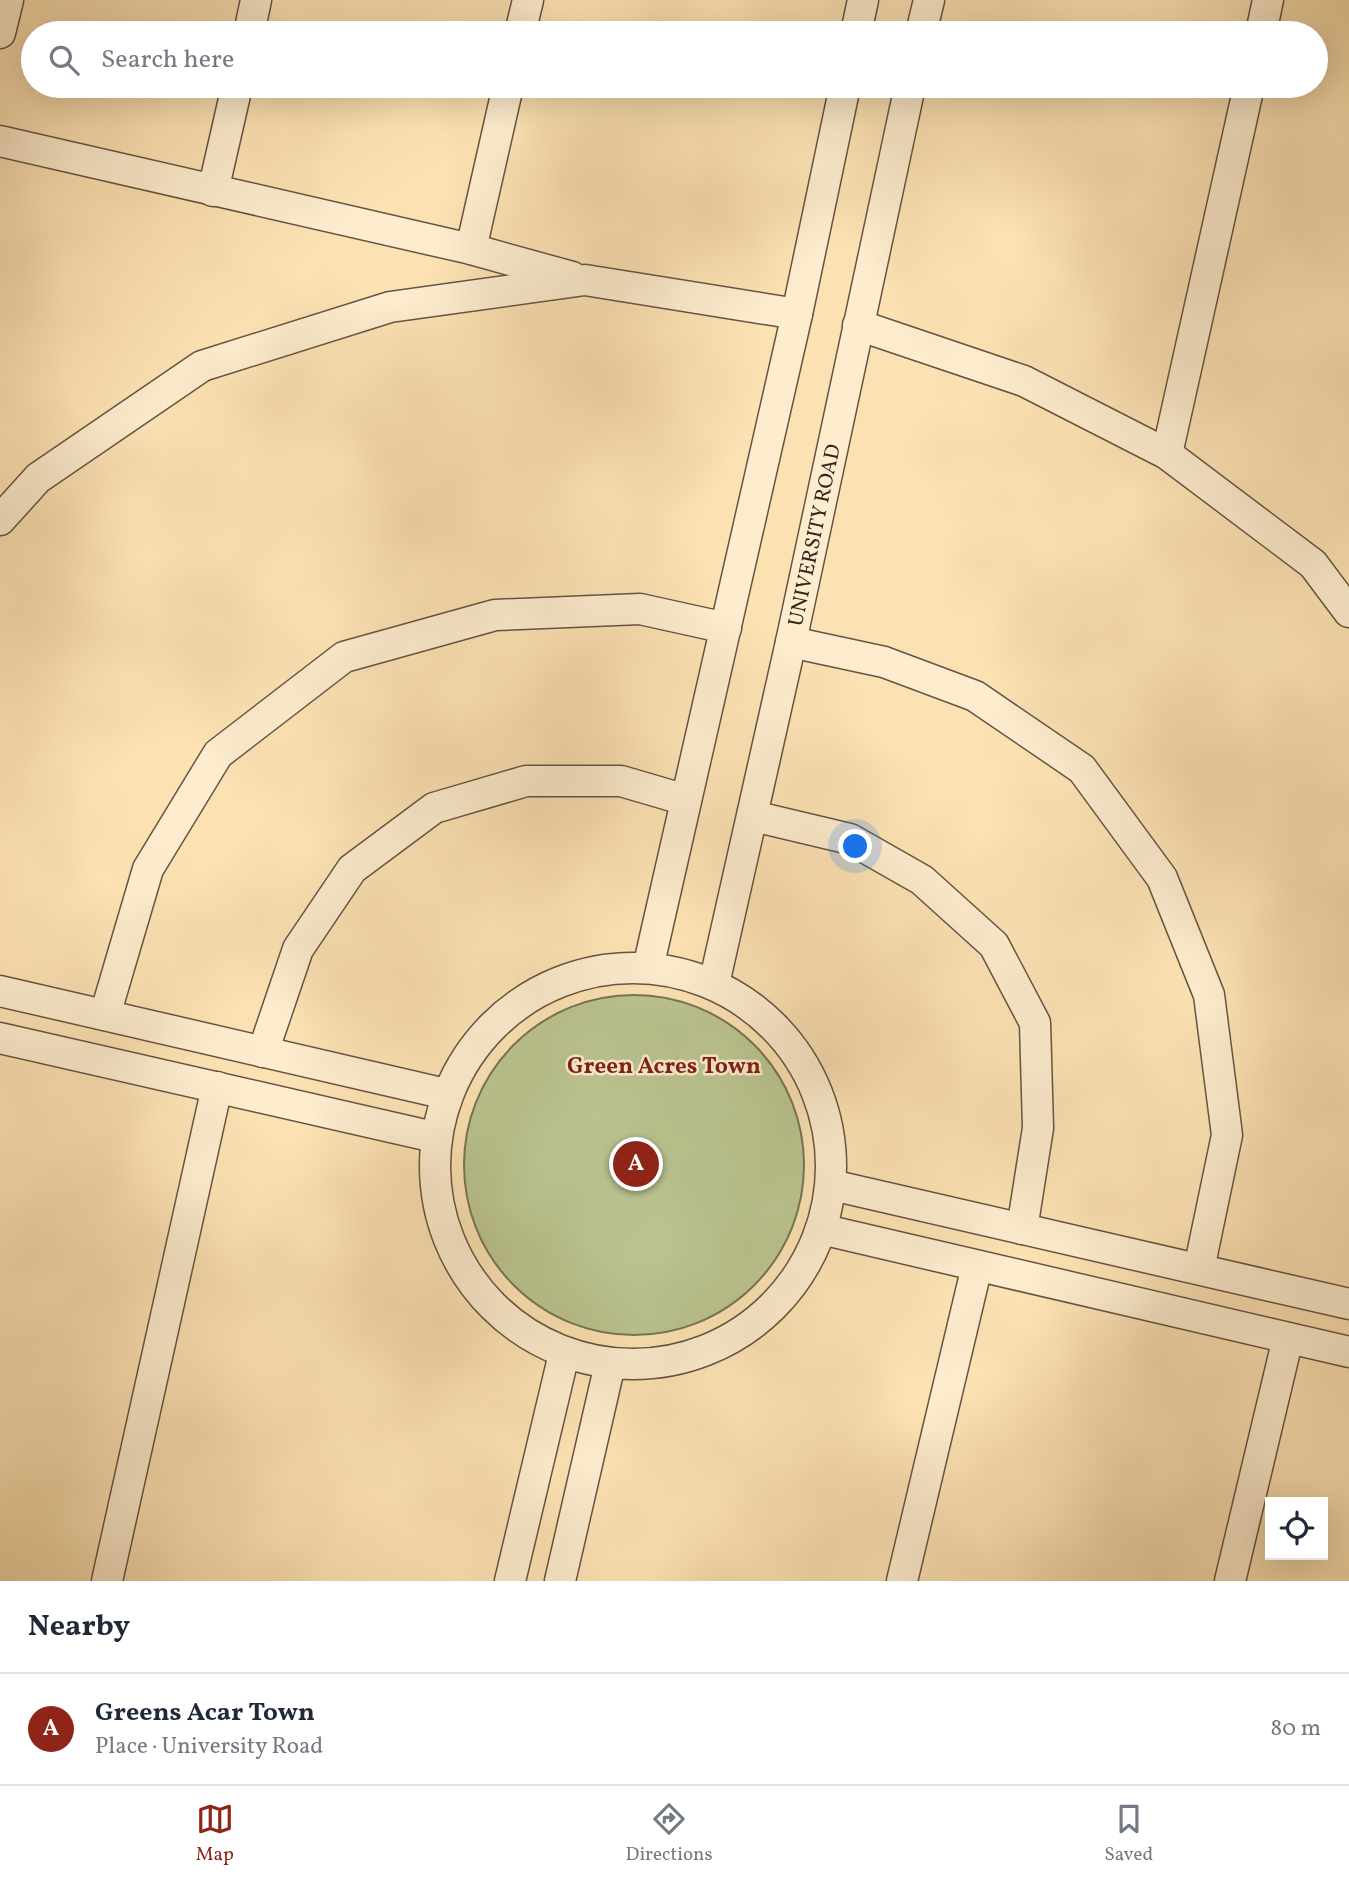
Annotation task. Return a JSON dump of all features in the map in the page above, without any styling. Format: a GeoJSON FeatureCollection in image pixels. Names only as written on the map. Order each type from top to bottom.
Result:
{"type":"FeatureCollection","features":[{"type":"Feature","properties":{"kind":"street"},"geometry":{"type":"LineString","coordinates":[[0,33],[8,0]]}},
{"type":"Feature","properties":{"kind":"street"},"geometry":{"type":"LineString","coordinates":[[252,21],[256,0]]}},
{"type":"Feature","properties":{"kind":"street"},"geometry":{"type":"LineString","coordinates":[[523,21],[528,0]]}},
{"type":"Feature","properties":{"kind":"street"},"geometry":{"type":"LineString","coordinates":[[859,21],[863,0]]}},
{"type":"Feature","properties":{"kind":"street"},"geometry":{"type":"LineString","coordinates":[[924,21],[929,0]]}},
{"type":"Feature","properties":{"kind":"street"},"geometry":{"type":"LineString","coordinates":[[1264,21],[1268,0]]}},
{"type":"Feature","properties":{"kind":"street"},"geometry":{"type":"LineString","coordinates":[[213,191],[234,98]]}},
{"type":"Feature","properties":{"kind":"street"},"geometry":{"type":"LineString","coordinates":[[471,249],[505,98]]}},
{"type":"Feature","properties":{"kind":"street"},"geometry":{"type":"LineString","coordinates":[[648,968],[797,314],[842,98]]}},
{"type":"Feature","properties":{"kind":"street","name":"UNIVERSITY ROAD"},"geometry":{"type":"LineString","coordinates":[[714,984],[791,642],[907,98]]}},
{"type":"Feature","properties":{"kind":"street"},"geometry":{"type":"LineString","coordinates":[[1167,454],[1246,98]]}},
{"type":"Feature","properties":{"kind":"street"},"geometry":{"type":"LineString","coordinates":[[0,141],[471,249],[585,280],[797,314]]}},
{"type":"Feature","properties":{"kind":"street"},"geometry":{"type":"LineString","coordinates":[[0,520],[38,478],[202,366],[390,307],[585,280]]}},
{"type":"Feature","properties":{"kind":"street"},"geometry":{"type":"LineString","coordinates":[[858,325],[1024,381],[1167,454],[1313,564],[1349,612]]}},
{"type":"Feature","properties":{"kind":"street"},"geometry":{"type":"LineString","coordinates":[[105,1016],[148,869],[218,754],[344,657],[495,615],[640,609],[726,628]]}},
{"type":"Feature","properties":{"kind":"street"},"geometry":{"type":"LineString","coordinates":[[791,642],[884,662],[975,696],[1082,769],[1162,877],[1209,995],[1227,1135],[1199,1269]]}},
{"type":"Feature","properties":{"kind":"street"},"geometry":{"type":"LineString","coordinates":[[263,1052],[298,949],[352,869],[434,808],[526,781],[621,781],[686,800]]}},
{"type":"Feature","properties":{"kind":"street"},"geometry":{"type":"LineString","coordinates":[[753,816],[850,839],[922,880],[994,945],[1035,1023],[1038,1128],[1021,1229]]}},
{"type":"Feature","properties":{"kind":"street"},"geometry":{"type":"LineString","coordinates":[[648,968],[714,984],[770,1022],[811,1076],[836,1186],[825,1230],[803,1272],[758,1322],[698,1355],[610,1364],[564,1354],[505,1320],[461,1268],[436,1205],[434,1137],[446,1094],[470,1049],[505,1012],[548,985],[597,970],[648,968]]}},
{"type":"Feature","properties":{"kind":"street"},"geometry":{"type":"LineString","coordinates":[[0,990],[446,1094]]}},
{"type":"Feature","properties":{"kind":"street"},"geometry":{"type":"LineString","coordinates":[[0,1038],[434,1137]]}},
{"type":"Feature","properties":{"kind":"street"},"geometry":{"type":"LineString","coordinates":[[107,1581],[217,1087]]}},
{"type":"Feature","properties":{"kind":"street"},"geometry":{"type":"LineString","coordinates":[[836,1186],[1349,1304]]}},
{"type":"Feature","properties":{"kind":"street"},"geometry":{"type":"LineString","coordinates":[[825,1230],[1349,1352]]}},
{"type":"Feature","properties":{"kind":"street"},"geometry":{"type":"LineString","coordinates":[[902,1581],[977,1266]]}},
{"type":"Feature","properties":{"kind":"street"},"geometry":{"type":"LineString","coordinates":[[1230,1581],[1288,1338]]}},
{"type":"Feature","properties":{"kind":"street"},"geometry":{"type":"LineString","coordinates":[[510,1581],[564,1354]]}},
{"type":"Feature","properties":{"kind":"street"},"geometry":{"type":"LineString","coordinates":[[560,1581],[610,1364]]}},
{"type":"Feature","properties":{"kind":"green space"},"geometry":{"type":"Polygon","coordinates":[[[634,995],[667,998],[699,1008],[728,1024],[754,1045],[775,1071],[791,1100],[801,1132],[804,1165],[801,1198],[791,1230],[775,1259],[754,1285],[728,1306],[699,1322],[667,1332],[634,1335],[601,1332],[569,1322],[540,1306],[514,1285],[493,1259],[477,1230],[467,1198],[464,1165],[467,1132],[477,1100],[493,1071],[514,1045],[540,1024],[569,1008],[601,998],[634,995]]]}},
{"type":"Feature","properties":{"kind":"place","name":"Greens Acar Town"},"geometry":{"type":"Point","coordinates":[636,1164]}},
{"type":"Feature","properties":{"kind":"district","name":"Green Acres Town"},"geometry":{"type":"Point","coordinates":[664,1065]}}]}
